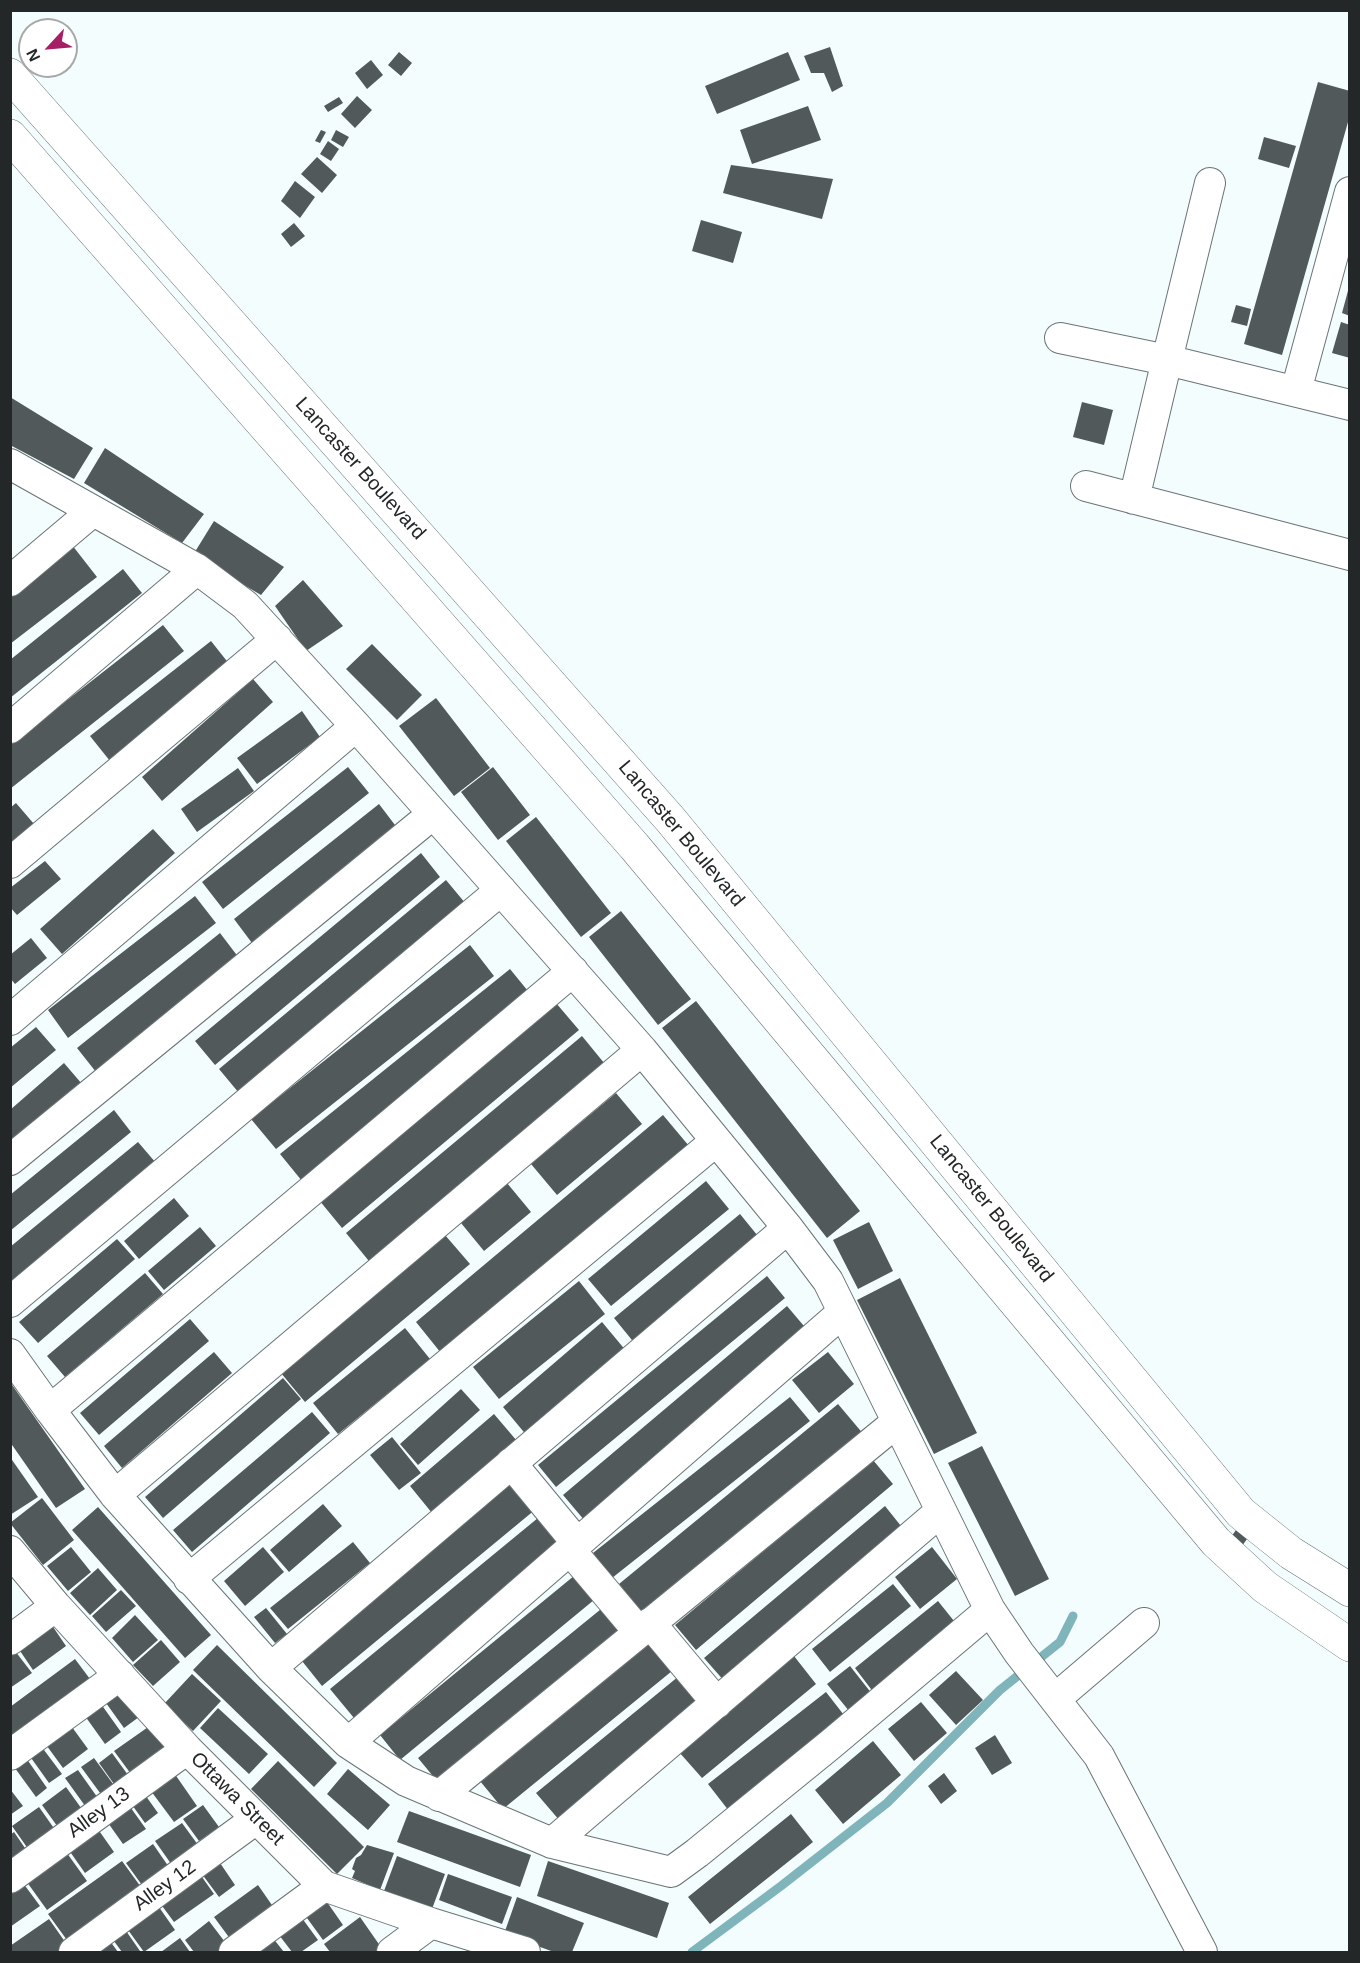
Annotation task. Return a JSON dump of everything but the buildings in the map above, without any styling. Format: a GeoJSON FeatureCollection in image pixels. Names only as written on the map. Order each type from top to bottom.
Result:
{"type":"FeatureCollection","features":[{"type":"Feature","properties":{"kind":"main road","name":"Lancaster Boulevard"},"geometry":{"type":"LineString","coordinates":[[10,75],[670,819],[1241,1513],[1291,1553],[1350,1590]]}},
{"type":"Feature","properties":{"kind":"main road","name":"Lancaster Boulevard"},"geometry":{"type":"LineString","coordinates":[[10,136],[633,846],[1216,1542],[1265,1587],[1329,1633],[1350,1645]]}},
{"type":"Feature","properties":{"kind":"street"},"geometry":{"type":"LineString","coordinates":[[1134,499],[1210,183]]}},
{"type":"Feature","properties":{"kind":"street"},"geometry":{"type":"LineString","coordinates":[[1296,391],[1350,192]]}},
{"type":"Feature","properties":{"kind":"street"},"geometry":{"type":"LineString","coordinates":[[1060,338],[1167,360],[1350,405]]}},
{"type":"Feature","properties":{"kind":"street"},"geometry":{"type":"LineString","coordinates":[[10,464],[197,569],[245,605],[356,726],[642,1050],[788,1228],[828,1281],[990,1610],[1019,1653],[1099,1756],[1202,1953]]}},
{"type":"Feature","properties":{"kind":"street"},"geometry":{"type":"LineString","coordinates":[[1086,486],[1350,555]]}},
{"type":"Feature","properties":{"kind":"street"},"geometry":{"type":"LineString","coordinates":[[10,581],[93,511]]}},
{"type":"Feature","properties":{"kind":"street"},"geometry":{"type":"LineString","coordinates":[[10,728],[197,569]]}},
{"type":"Feature","properties":{"kind":"street"},"geometry":{"type":"LineString","coordinates":[[10,863],[277,639]]}},
{"type":"Feature","properties":{"kind":"street"},"geometry":{"type":"LineString","coordinates":[[10,1020],[356,726]]}},
{"type":"Feature","properties":{"kind":"street"},"geometry":{"type":"LineString","coordinates":[[10,1160],[433,814]]}},
{"type":"Feature","properties":{"kind":"street"},"geometry":{"type":"LineString","coordinates":[[10,1302],[501,890]]}},
{"type":"Feature","properties":{"kind":"street"},"geometry":{"type":"LineString","coordinates":[[50,1410],[573,971]]}},
{"type":"Feature","properties":{"kind":"street"},"geometry":{"type":"LineString","coordinates":[[115,1495],[642,1050]]}},
{"type":"Feature","properties":{"kind":"street"},"geometry":{"type":"LineString","coordinates":[[189,1579],[716,1141]]}},
{"type":"Feature","properties":{"kind":"street"},"geometry":{"type":"LineString","coordinates":[[271,1668],[788,1228]]}},
{"type":"Feature","properties":{"kind":"street"},"geometry":{"type":"LineString","coordinates":[[348,1743],[843,1312]]}},
{"type":"Feature","properties":{"kind":"street"},"geometry":{"type":"LineString","coordinates":[[10,1354],[115,1495],[271,1668],[348,1743],[406,1781],[552,1843],[671,1872],[831,1744],[990,1610]]}},
{"type":"Feature","properties":{"kind":"street"},"geometry":{"type":"LineString","coordinates":[[439,1796],[897,1422]]}},
{"type":"Feature","properties":{"kind":"street"},"geometry":{"type":"LineString","coordinates":[[512,1463],[574,1547],[645,1628],[717,1703]]}},
{"type":"Feature","properties":{"kind":"street"},"geometry":{"type":"LineString","coordinates":[[552,1843],[941,1511]]}},
{"type":"Feature","properties":{"kind":"street","name":"Ottawa Street"},"geometry":{"type":"LineString","coordinates":[[10,1551],[56,1606],[187,1749],[324,1886],[525,1953]]}},
{"type":"Feature","properties":{"kind":"street"},"geometry":{"type":"LineString","coordinates":[[10,1640],[56,1606]]}},
{"type":"Feature","properties":{"kind":"street"},"geometry":{"type":"LineString","coordinates":[[1055,1700],[1144,1623]]}},
{"type":"Feature","properties":{"kind":"street"},"geometry":{"type":"LineString","coordinates":[[10,1755],[120,1675]]}},
{"type":"Feature","properties":{"kind":"street","name":"Alley 13"},"geometry":{"type":"LineString","coordinates":[[10,1878],[187,1749]]}},
{"type":"Feature","properties":{"kind":"street","name":"Alley 12"},"geometry":{"type":"LineString","coordinates":[[74,1953],[256,1819]]}},
{"type":"Feature","properties":{"kind":"street"},"geometry":{"type":"LineString","coordinates":[[234,1953],[324,1886]]}},
{"type":"Feature","properties":{"kind":"street"},"geometry":{"type":"LineString","coordinates":[[392,1953],[431,1923]]}},
{"type":"Feature","properties":{"kind":"waterway"},"geometry":{"type":"LineString","coordinates":[[692,1952],[887,1803],[1000,1690],[1060,1642],[1073,1616]]}}]}
